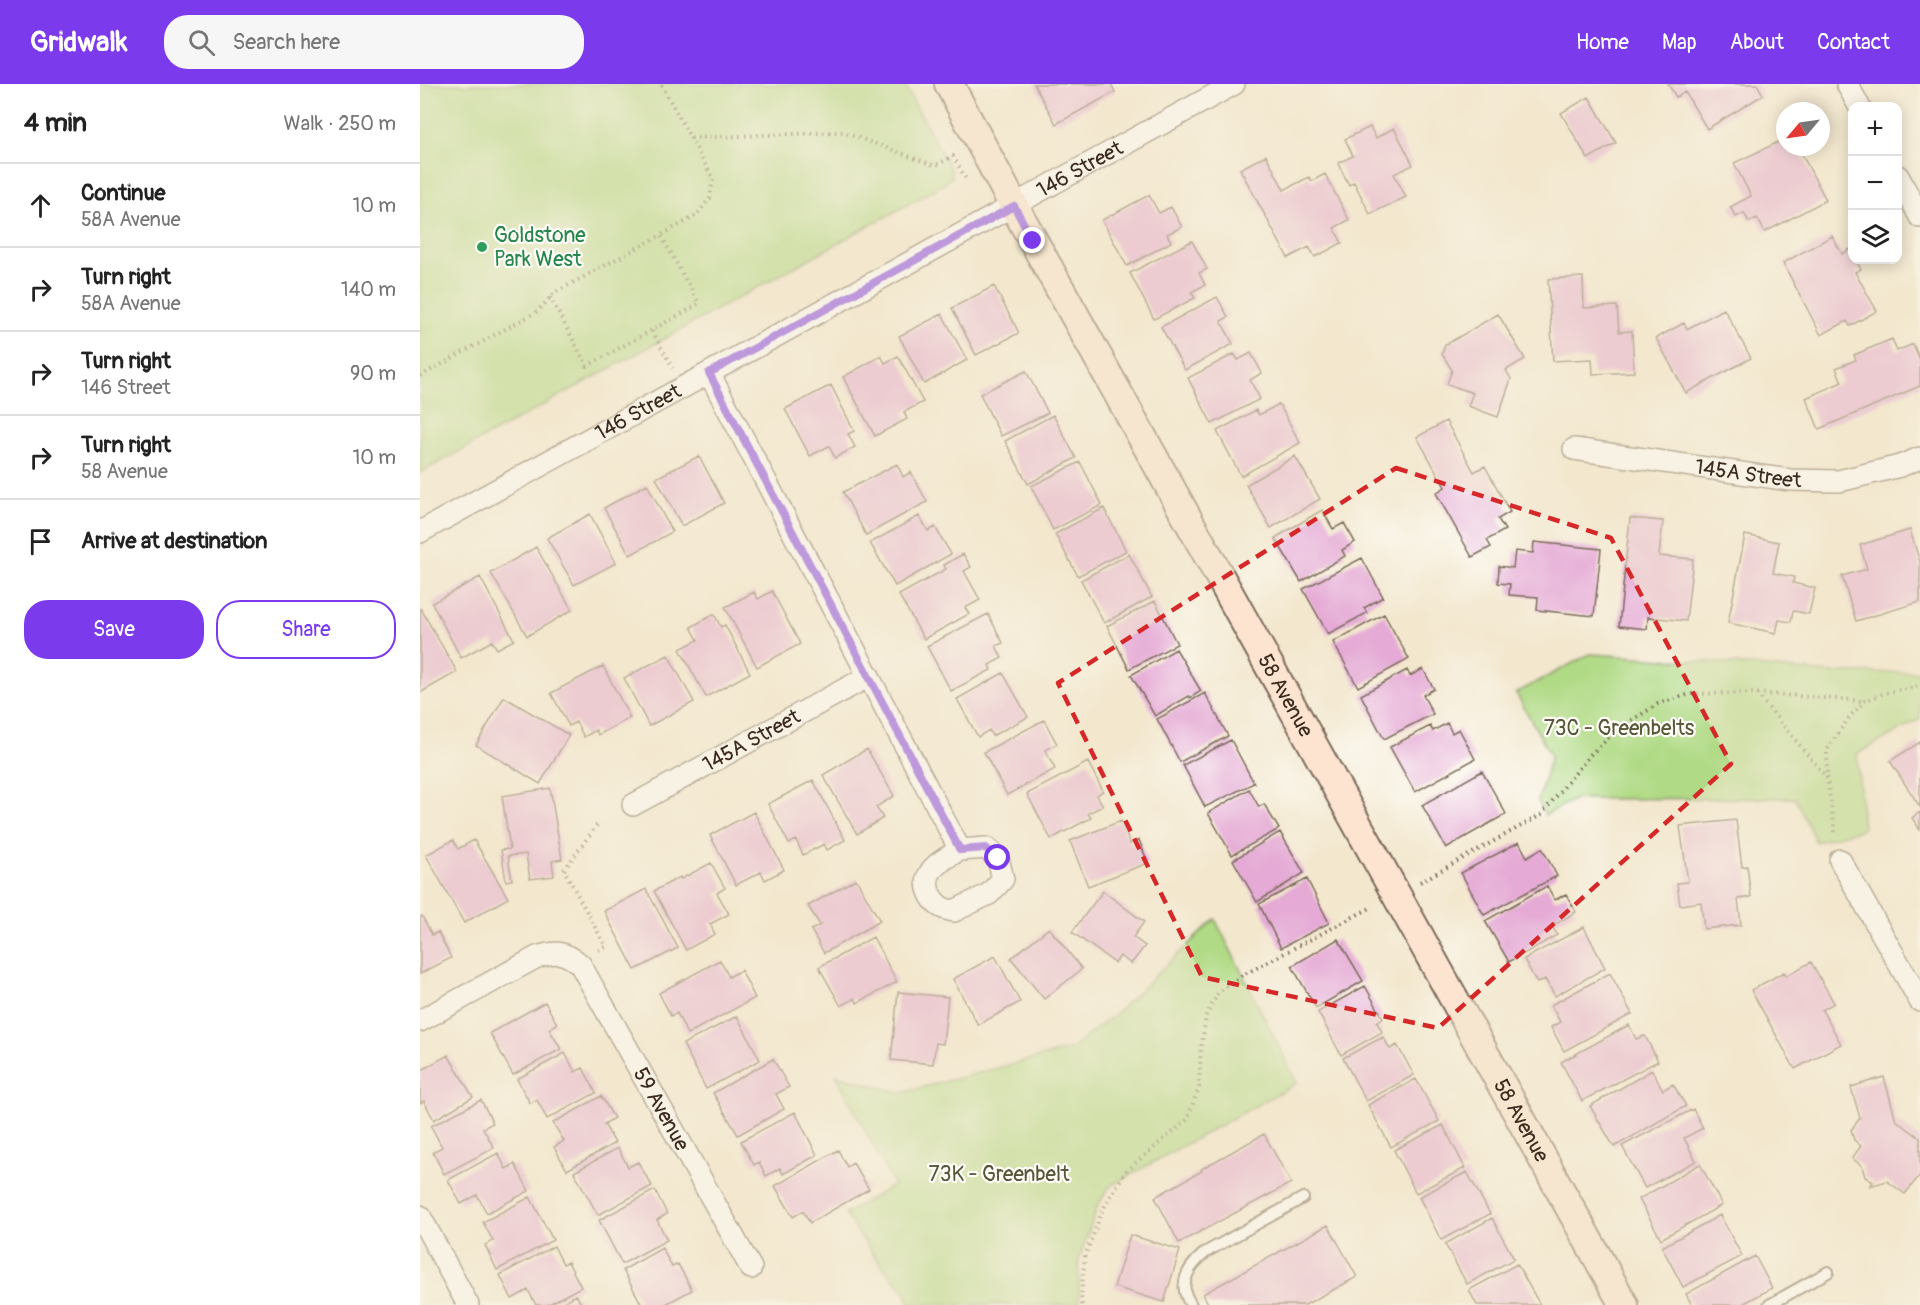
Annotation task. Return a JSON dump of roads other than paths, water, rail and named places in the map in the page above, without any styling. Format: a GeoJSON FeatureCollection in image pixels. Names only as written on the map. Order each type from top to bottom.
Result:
{"type":"FeatureCollection","features":[{"type":"Feature","properties":{"kind":"street","name":"58 Avenue"},"geometry":{"type":"LineString","coordinates":[[949,84],[1014,206],[1624,1305]]}},
{"type":"Feature","properties":{"kind":"street","name":"146 Street"},"geometry":{"type":"LineString","coordinates":[[420,532],[1234,84]]}},
{"type":"Feature","properties":{"kind":"street"},"geometry":{"type":"LineString","coordinates":[[1847,84],[1857,102]]}},
{"type":"Feature","properties":{"kind":"street"},"geometry":{"type":"LineString","coordinates":[[1902,183],[1920,217]]}},
{"type":"Feature","properties":{"kind":"street"},"geometry":{"type":"LineString","coordinates":[[709,373],[960,850]]}},
{"type":"Feature","properties":{"kind":"street","name":"145A Street"},"geometry":{"type":"LineString","coordinates":[[1574,449],[1790,480],[1839,481],[1900,466],[1920,458]]}},
{"type":"Feature","properties":{"kind":"street","name":"145A Street"},"geometry":{"type":"LineString","coordinates":[[633,805],[869,676]]}},
{"type":"Feature","properties":{"kind":"street"},"geometry":{"type":"LineString","coordinates":[[1840,860],[1920,1001]]}},
{"type":"Feature","properties":{"kind":"street","name":"59 Avenue"},"geometry":{"type":"LineString","coordinates":[[420,1021],[537,957],[551,952],[569,955],[580,964],[751,1268]]}},
{"type":"Feature","properties":{"kind":"street"},"geometry":{"type":"LineString","coordinates":[[420,1216],[468,1305]]}},
{"type":"Feature","properties":{"kind":"lane"},"geometry":{"type":"LineString","coordinates":[[1191,1305],[1185,1291],[1186,1277],[1195,1262],[1206,1252],[1303,1198]]}},
{"type":"Feature","properties":{"kind":"lane"},"geometry":{"type":"LineString","coordinates":[[1769,1305],[1828,1272]]}},
{"type":"Feature","properties":{"kind":"place","name":"Goldstone Park West"},"geometry":{"type":"Point","coordinates":[482,247]}},
{"type":"Feature","properties":{"kind":"park label","name":"73C - Greenbelts"},"geometry":{"type":"Point","coordinates":[1619,728]}},
{"type":"Feature","properties":{"kind":"park label","name":"73K - Greenbelt"},"geometry":{"type":"Point","coordinates":[999,1174]}}]}
